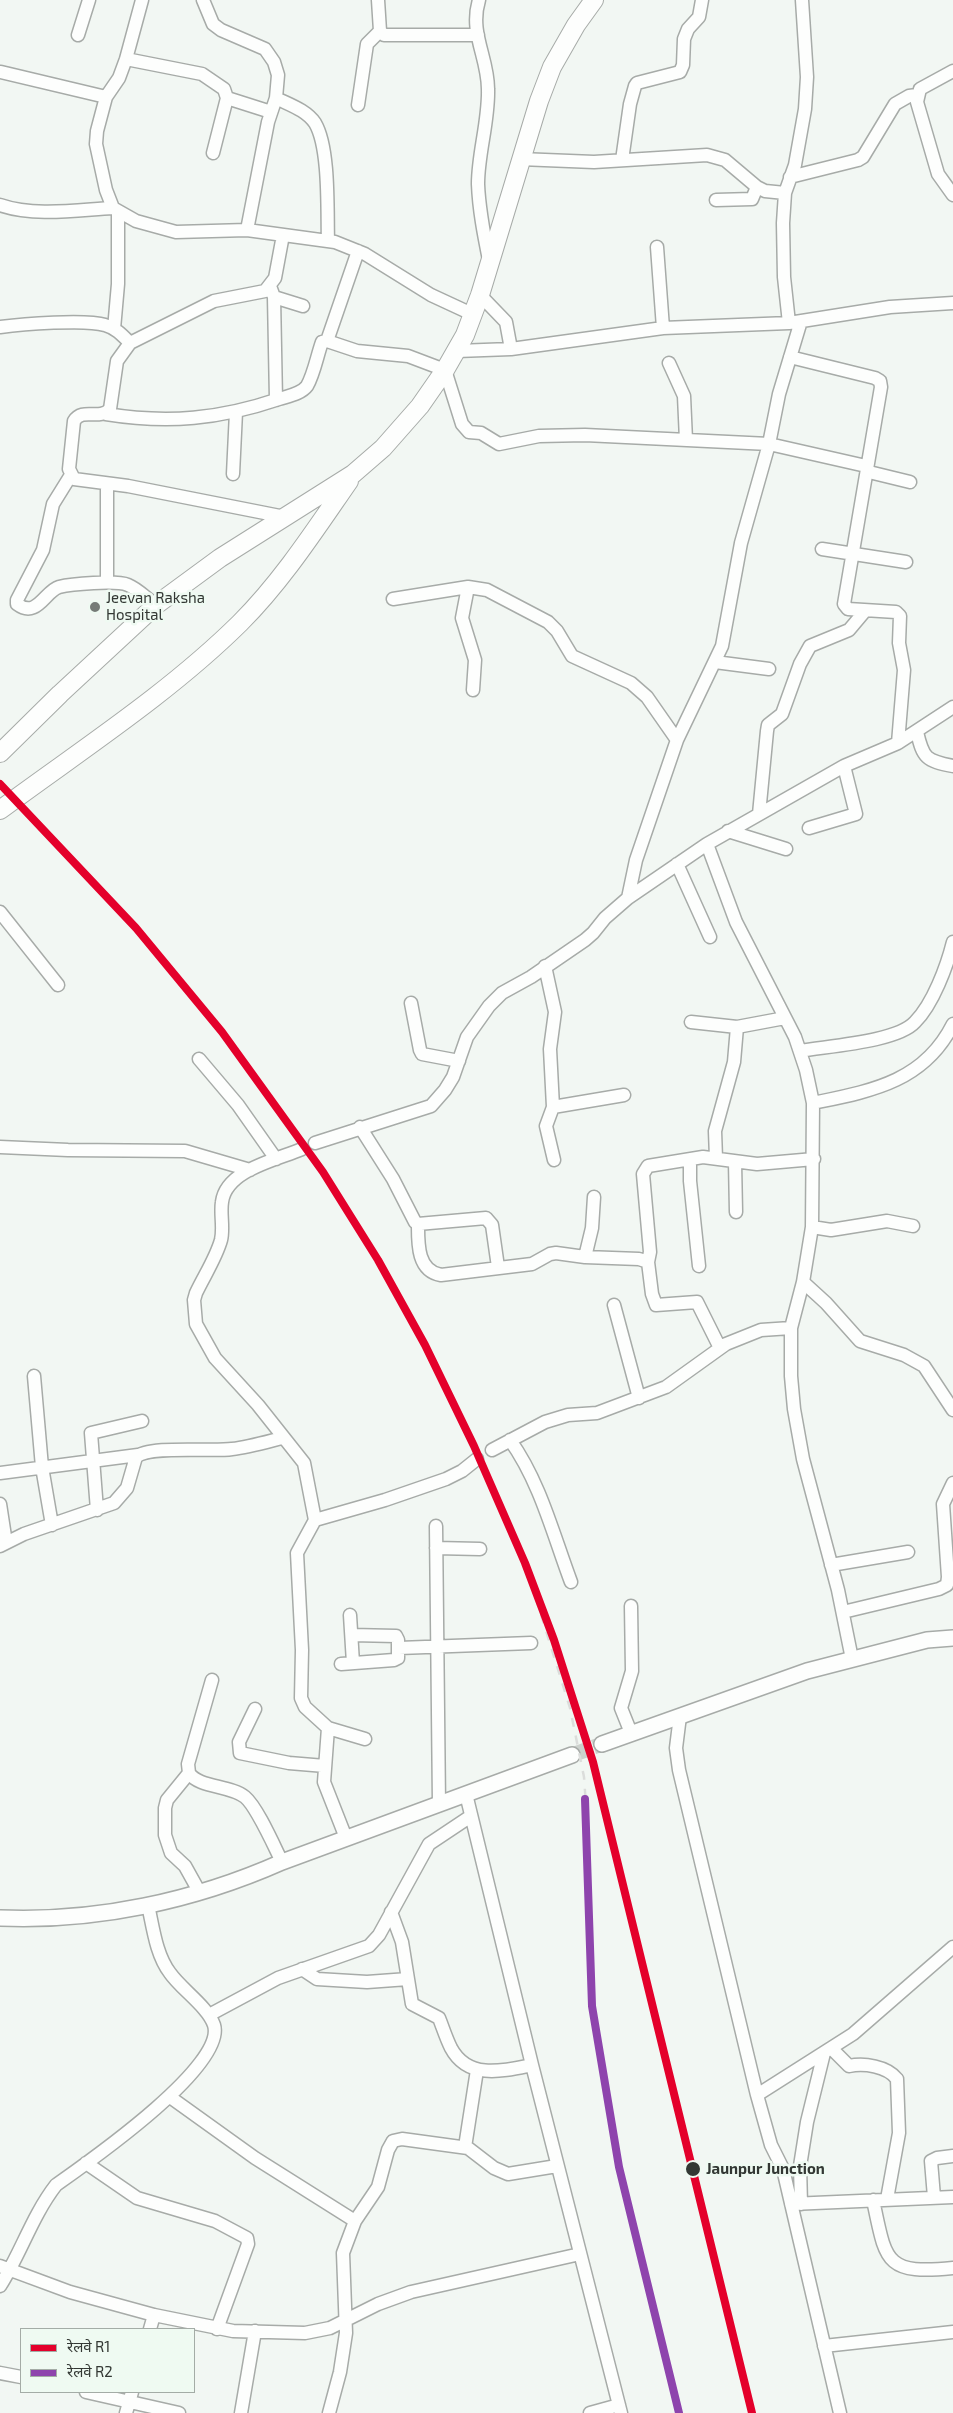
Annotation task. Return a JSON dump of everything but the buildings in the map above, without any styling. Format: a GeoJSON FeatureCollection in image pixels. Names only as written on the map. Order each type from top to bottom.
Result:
{"type":"FeatureCollection","features":[{"type":"Feature","properties":{"kind":"highway"},"geometry":{"type":"LineString","coordinates":[[0,753],[60,694],[156,606],[220,558],[353,474],[402,428],[420,406],[457,351],[480,295],[538,101],[552,67],[576,25],[594,0]]}},
{"type":"Feature","properties":{"kind":"highway"},"geometry":{"type":"LineString","coordinates":[[0,810],[195,665],[235,627],[301,550],[353,474]]}},
{"type":"Feature","properties":{"kind":"main road"},"geometry":{"type":"LineString","coordinates":[[602,1744],[807,1671],[927,1640],[953,1638]]}},
{"type":"Feature","properties":{"kind":"main road"},"geometry":{"type":"LineString","coordinates":[[0,1918],[61,1918],[148,1905],[200,1893],[572,1755]]}},
{"type":"Feature","properties":{"kind":"street"},"geometry":{"type":"LineString","coordinates":[[78,35],[88,0]]}},
{"type":"Feature","properties":{"kind":"street"},"geometry":{"type":"LineString","coordinates":[[114,329],[118,284],[116,210],[106,190],[96,144],[97,131],[106,97],[119,78],[126,59],[142,0]]}},
{"type":"Feature","properties":{"kind":"street"},"geometry":{"type":"LineString","coordinates":[[203,0],[212,24],[220,30],[250,41],[264,49],[271,56],[278,75],[276,98],[268,122],[247,230]]}},
{"type":"Feature","properties":{"kind":"street"},"geometry":{"type":"LineString","coordinates":[[378,0],[380,31],[384,35],[478,35]]}},
{"type":"Feature","properties":{"kind":"street"},"geometry":{"type":"LineString","coordinates":[[478,0],[474,15],[488,90],[478,183],[482,226],[490,262]]}},
{"type":"Feature","properties":{"kind":"street"},"geometry":{"type":"LineString","coordinates":[[622,160],[630,104],[635,86],[637,83],[680,72],[683,65],[684,39],[688,29],[699,17],[702,0]]}},
{"type":"Feature","properties":{"kind":"street"},"geometry":{"type":"LineString","coordinates":[[628,898],[636,860],[677,740],[722,646],[741,543],[769,444],[779,394],[790,357],[795,322],[784,277],[785,192],[795,164],[805,109],[807,77],[802,0]]}},
{"type":"Feature","properties":{"kind":"street"},"geometry":{"type":"LineString","coordinates":[[358,105],[367,44],[380,31]]}},
{"type":"Feature","properties":{"kind":"street"},"geometry":{"type":"LineString","coordinates":[[126,59],[202,74],[224,90],[226,98],[213,153]]}},
{"type":"Feature","properties":{"kind":"street"},"geometry":{"type":"LineString","coordinates":[[790,177],[858,160],[863,157],[895,104],[909,96],[917,95],[926,85],[953,71]]}},
{"type":"Feature","properties":{"kind":"street"},"geometry":{"type":"LineString","coordinates":[[1,72],[106,97]]}},
{"type":"Feature","properties":{"kind":"street"},"geometry":{"type":"LineString","coordinates":[[917,95],[917,102],[938,174],[953,195]]}},
{"type":"Feature","properties":{"kind":"street"},"geometry":{"type":"LineString","coordinates":[[226,98],[271,112]]}},
{"type":"Feature","properties":{"kind":"street"},"geometry":{"type":"LineString","coordinates":[[276,98],[302,111],[314,123],[318,132],[325,169],[328,242]]}},
{"type":"Feature","properties":{"kind":"street"},"geometry":{"type":"LineString","coordinates":[[520,159],[594,162],[707,155],[725,160],[757,187],[765,191],[785,192]]}},
{"type":"Feature","properties":{"kind":"street"},"geometry":{"type":"LineString","coordinates":[[716,200],[752,199],[757,187]]}},
{"type":"Feature","properties":{"kind":"street"},"geometry":{"type":"LineString","coordinates":[[0,205],[10,208],[45,211],[116,210],[154,227],[176,232],[247,230],[328,242],[358,252],[432,295],[472,314]]}},
{"type":"Feature","properties":{"kind":"street"},"geometry":{"type":"LineString","coordinates":[[276,400],[272,292],[283,235]]}},
{"type":"Feature","properties":{"kind":"street"},"geometry":{"type":"LineString","coordinates":[[657,247],[664,328]]}},
{"type":"Feature","properties":{"kind":"street"},"geometry":{"type":"LineString","coordinates":[[327,341],[358,252]]}},
{"type":"Feature","properties":{"kind":"street"},"geometry":{"type":"LineString","coordinates":[[106,414],[110,409],[117,362],[130,343],[214,301],[272,292],[303,306]]}},
{"type":"Feature","properties":{"kind":"street"},"geometry":{"type":"LineString","coordinates":[[480,295],[506,322],[512,349]]}},
{"type":"Feature","properties":{"kind":"street"},"geometry":{"type":"LineString","coordinates":[[457,351],[512,349],[664,328],[795,322],[890,307],[953,303]]}},
{"type":"Feature","properties":{"kind":"street"},"geometry":{"type":"LineString","coordinates":[[0,327],[88,323],[106,325],[114,329],[130,343]]}},
{"type":"Feature","properties":{"kind":"street"},"geometry":{"type":"LineString","coordinates":[[285,517],[74,479],[69,469],[74,420],[77,415],[82,414],[106,414],[136,419],[187,419],[236,412],[276,400],[300,391],[306,386],[322,342],[327,341],[357,351],[408,356],[446,370],[462,424],[469,432],[482,434],[499,444],[539,436],[585,435],[769,444],[866,466],[870,472],[910,482]]}},
{"type":"Feature","properties":{"kind":"street"},"geometry":{"type":"LineString","coordinates":[[790,357],[875,378],[880,381],[881,387],[866,466],[844,604],[848,610],[896,612],[900,616],[898,643],[904,670],[898,743]]}},
{"type":"Feature","properties":{"kind":"street"},"geometry":{"type":"LineString","coordinates":[[669,362],[684,396],[686,440]]}},
{"type":"Feature","properties":{"kind":"street"},"geometry":{"type":"LineString","coordinates":[[233,474],[236,412]]}},
{"type":"Feature","properties":{"kind":"street"},"geometry":{"type":"LineString","coordinates":[[71,474],[53,504],[43,550],[17,600],[17,604],[24,607],[36,607],[57,588],[108,582],[129,586],[156,606]]}},
{"type":"Feature","properties":{"kind":"street"},"geometry":{"type":"LineString","coordinates":[[107,484],[108,582]]}},
{"type":"Feature","properties":{"kind":"street"},"geometry":{"type":"LineString","coordinates":[[822,549],[906,562]]}},
{"type":"Feature","properties":{"kind":"street"},"geometry":{"type":"LineString","coordinates":[[393,599],[468,587],[487,590],[548,622],[557,631],[572,656],[631,682],[647,697],[677,740]]}},
{"type":"Feature","properties":{"kind":"street"},"geometry":{"type":"LineString","coordinates":[[468,587],[462,618],[474,660],[473,690]]}},
{"type":"Feature","properties":{"kind":"street"},"geometry":{"type":"LineString","coordinates":[[759,814],[768,725],[782,714],[800,664],[810,646],[848,630],[865,611]]}},
{"type":"Feature","properties":{"kind":"street"},"geometry":{"type":"LineString","coordinates":[[716,662],[769,669]]}},
{"type":"Feature","properties":{"kind":"street"},"geometry":{"type":"LineString","coordinates":[[315,1143],[360,1127],[424,1110],[431,1106],[445,1090],[459,1061],[467,1037],[489,1006],[502,993],[531,977],[589,937],[601,922],[628,898],[707,844],[844,766],[898,743],[953,707]]}},
{"type":"Feature","properties":{"kind":"street"},"geometry":{"type":"LineString","coordinates":[[917,732],[924,755],[929,760],[953,766]]}},
{"type":"Feature","properties":{"kind":"street"},"geometry":{"type":"LineString","coordinates":[[809,828],[856,814],[844,766]]}},
{"type":"Feature","properties":{"kind":"street"},"geometry":{"type":"LineString","coordinates":[[728,831],[786,848]]}},
{"type":"Feature","properties":{"kind":"street"},"geometry":{"type":"LineString","coordinates":[[707,844],[736,922],[786,1018],[800,1051],[813,1103],[812,1227],[803,1282],[791,1328],[791,1376],[798,1435],[843,1612],[852,1660]]}},
{"type":"Feature","properties":{"kind":"street"},"geometry":{"type":"LineString","coordinates":[[677,864],[710,937]]}},
{"type":"Feature","properties":{"kind":"street"},"geometry":{"type":"LineString","coordinates":[[0,912],[58,985]]}},
{"type":"Feature","properties":{"kind":"street"},"geometry":{"type":"LineString","coordinates":[[800,1051],[874,1039],[906,1028],[916,1022],[937,988],[953,942]]}},
{"type":"Feature","properties":{"kind":"street"},"geometry":{"type":"LineString","coordinates":[[545,966],[555,1012],[550,1049],[553,1107],[546,1126],[554,1160]]}},
{"type":"Feature","properties":{"kind":"street"},"geometry":{"type":"LineString","coordinates":[[411,1003],[422,1054],[459,1061]]}},
{"type":"Feature","properties":{"kind":"street"},"geometry":{"type":"LineString","coordinates":[[691,1022],[737,1027],[786,1018]]}},
{"type":"Feature","properties":{"kind":"street"},"geometry":{"type":"LineString","coordinates":[[813,1103],[863,1093],[908,1075],[933,1052],[953,1024]]}},
{"type":"Feature","properties":{"kind":"street"},"geometry":{"type":"LineString","coordinates":[[716,1158],[715,1131],[734,1062],[737,1027]]}},
{"type":"Feature","properties":{"kind":"street"},"geometry":{"type":"LineString","coordinates":[[199,1059],[238,1105],[276,1160]]}},
{"type":"Feature","properties":{"kind":"street"},"geometry":{"type":"LineString","coordinates":[[553,1107],[624,1095]]}},
{"type":"Feature","properties":{"kind":"street"},"geometry":{"type":"LineString","coordinates":[[360,1127],[393,1179],[412,1218],[418,1224],[418,1253],[434,1274],[441,1276],[532,1264],[550,1254],[639,1258],[648,1262]]}},
{"type":"Feature","properties":{"kind":"street"},"geometry":{"type":"LineString","coordinates":[[0,1147],[68,1150],[185,1151],[250,1170]]}},
{"type":"Feature","properties":{"kind":"street"},"geometry":{"type":"LineString","coordinates":[[302,1150],[250,1170],[232,1181],[225,1189],[222,1202],[221,1240],[196,1293],[194,1300],[195,1316],[215,1358],[258,1405],[282,1438],[299,1453],[304,1462],[315,1520],[297,1554],[302,1650],[301,1698],[305,1706],[328,1728],[365,1739]]}},
{"type":"Feature","properties":{"kind":"street"},"geometry":{"type":"LineString","coordinates":[[720,1348],[697,1302],[656,1305],[652,1294],[648,1262],[650,1252],[644,1170],[652,1165],[716,1158],[757,1164],[814,1159]]}},
{"type":"Feature","properties":{"kind":"street"},"geometry":{"type":"LineString","coordinates":[[690,1160],[690,1181],[700,1266]]}},
{"type":"Feature","properties":{"kind":"street"},"geometry":{"type":"LineString","coordinates":[[735,1162],[736,1212]]}},
{"type":"Feature","properties":{"kind":"street"},"geometry":{"type":"LineString","coordinates":[[585,1257],[592,1228],[594,1197]]}},
{"type":"Feature","properties":{"kind":"street"},"geometry":{"type":"LineString","coordinates":[[418,1224],[486,1218],[492,1225],[498,1267]]}},
{"type":"Feature","properties":{"kind":"street"},"geometry":{"type":"LineString","coordinates":[[812,1227],[831,1230],[887,1220],[913,1226]]}},
{"type":"Feature","properties":{"kind":"street"},"geometry":{"type":"LineString","coordinates":[[803,1282],[860,1341],[904,1355],[924,1366],[953,1410]]}},
{"type":"Feature","properties":{"kind":"street"},"geometry":{"type":"LineString","coordinates":[[614,1305],[638,1398]]}},
{"type":"Feature","properties":{"kind":"street"},"geometry":{"type":"LineString","coordinates":[[492,1450],[546,1422],[568,1415],[597,1413],[675,1382],[720,1348],[761,1330],[791,1328]]}},
{"type":"Feature","properties":{"kind":"street"},"geometry":{"type":"LineString","coordinates":[[34,1376],[42,1467],[52,1525]]}},
{"type":"Feature","properties":{"kind":"street"},"geometry":{"type":"LineString","coordinates":[[97,1510],[91,1433],[142,1421]]}},
{"type":"Feature","properties":{"kind":"street"},"geometry":{"type":"LineString","coordinates":[[0,1472],[178,1450],[232,1449],[282,1438]]}},
{"type":"Feature","properties":{"kind":"street"},"geometry":{"type":"LineString","coordinates":[[510,1440],[523,1459],[534,1481],[571,1582]]}},
{"type":"Feature","properties":{"kind":"street"},"geometry":{"type":"LineString","coordinates":[[0,1504],[3,1545],[24,1534],[114,1503],[122,1496],[138,1455]]}},
{"type":"Feature","properties":{"kind":"street"},"geometry":{"type":"LineString","coordinates":[[315,1520],[385,1500],[446,1479],[462,1471],[476,1459]]}},
{"type":"Feature","properties":{"kind":"street"},"geometry":{"type":"LineString","coordinates":[[843,1612],[939,1589],[947,1585],[943,1504],[953,1483]]}},
{"type":"Feature","properties":{"kind":"street"},"geometry":{"type":"LineString","coordinates":[[436,1526],[440,1804]]}},
{"type":"Feature","properties":{"kind":"street"},"geometry":{"type":"LineString","coordinates":[[436,1548],[480,1549]]}},
{"type":"Feature","properties":{"kind":"street"},"geometry":{"type":"LineString","coordinates":[[831,1565],[908,1552]]}},
{"type":"Feature","properties":{"kind":"street"},"geometry":{"type":"LineString","coordinates":[[631,1606],[632,1672],[621,1708],[631,1734]]}},
{"type":"Feature","properties":{"kind":"street"},"geometry":{"type":"LineString","coordinates":[[350,1615],[352,1636],[347,1664],[396,1660],[399,1656],[397,1638],[394,1635],[352,1636]]}},
{"type":"Feature","properties":{"kind":"street"},"geometry":{"type":"LineString","coordinates":[[399,1648],[531,1643]]}},
{"type":"Feature","properties":{"kind":"street"},"geometry":{"type":"LineString","coordinates":[[212,1680],[188,1764],[189,1773],[197,1780],[236,1790],[247,1799],[282,1862]]}},
{"type":"Feature","properties":{"kind":"street"},"geometry":{"type":"LineString","coordinates":[[255,1709],[239,1742],[240,1753],[272,1760],[324,1766]]}},
{"type":"Feature","properties":{"kind":"street"},"geometry":{"type":"LineString","coordinates":[[680,1716],[676,1748],[679,1770],[770,2145],[783,2170],[796,2204],[824,2346],[840,2413]]}},
{"type":"Feature","properties":{"kind":"street"},"geometry":{"type":"LineString","coordinates":[[328,1728],[324,1782],[346,1838]]}},
{"type":"Feature","properties":{"kind":"street"},"geometry":{"type":"LineString","coordinates":[[189,1773],[167,1800],[165,1808],[165,1835],[171,1853],[185,1866],[200,1893]]}},
{"type":"Feature","properties":{"kind":"street"},"geometry":{"type":"LineString","coordinates":[[466,1794],[532,2065],[620,2409],[590,2413]]}},
{"type":"Feature","properties":{"kind":"street"},"geometry":{"type":"LineString","coordinates":[[209,2016],[260,1987],[302,1969],[369,1946],[379,1935],[429,1844],[471,1816]]}},
{"type":"Feature","properties":{"kind":"street"},"geometry":{"type":"LineString","coordinates":[[0,2286],[5,2268],[42,2203],[56,2185],[170,2097],[206,2058],[211,2048],[215,2031],[209,2016],[168,1972],[158,1945],[148,1905]]}},
{"type":"Feature","properties":{"kind":"street"},"geometry":{"type":"LineString","coordinates":[[391,1912],[402,1942],[413,2006],[439,2018],[452,2050],[459,2059],[477,2070],[502,2072],[532,2065]]}},
{"type":"Feature","properties":{"kind":"street"},"geometry":{"type":"LineString","coordinates":[[757,2095],[853,2034],[953,1947]]}},
{"type":"Feature","properties":{"kind":"street"},"geometry":{"type":"LineString","coordinates":[[302,1969],[317,1979],[367,1982],[408,1980]]}},
{"type":"Feature","properties":{"kind":"street"},"geometry":{"type":"LineString","coordinates":[[827,2051],[849,2066],[867,2064],[893,2074],[897,2079],[899,2133],[887,2199]]}},
{"type":"Feature","properties":{"kind":"street"},"geometry":{"type":"LineString","coordinates":[[796,2204],[807,2122],[827,2051]]}},
{"type":"Feature","properties":{"kind":"street"},"geometry":{"type":"LineString","coordinates":[[465,2147],[477,2070]]}},
{"type":"Feature","properties":{"kind":"street"},"geometry":{"type":"LineString","coordinates":[[170,2097],[240,2149],[356,2221]]}},
{"type":"Feature","properties":{"kind":"street"},"geometry":{"type":"LineString","coordinates":[[329,2413],[340,2372],[346,2319],[343,2253],[356,2221],[378,2187],[388,2150],[393,2141],[402,2138],[465,2147],[494,2168],[508,2174],[558,2166]]}},
{"type":"Feature","properties":{"kind":"street"},"geometry":{"type":"LineString","coordinates":[[934,2197],[931,2161],[937,2158],[953,2156]]}},
{"type":"Feature","properties":{"kind":"street"},"geometry":{"type":"LineString","coordinates":[[86,2163],[137,2198],[215,2221],[248,2238],[248,2244],[217,2329]]}},
{"type":"Feature","properties":{"kind":"street"},"geometry":{"type":"LineString","coordinates":[[796,2204],[953,2197]]}},
{"type":"Feature","properties":{"kind":"street"},"geometry":{"type":"LineString","coordinates":[[873,2200],[882,2243],[886,2254],[892,2262],[903,2268],[913,2270],[953,2268]]}},
{"type":"Feature","properties":{"kind":"street"},"geometry":{"type":"LineString","coordinates":[[5,2268],[70,2292],[154,2315],[217,2329],[314,2333],[412,2292],[580,2254]]}},
{"type":"Feature","properties":{"kind":"street"},"geometry":{"type":"LineString","coordinates":[[150,2328],[154,2315]]}},
{"type":"Feature","properties":{"kind":"street"},"geometry":{"type":"LineString","coordinates":[[241,2413],[255,2332]]}},
{"type":"Feature","properties":{"kind":"street"},"geometry":{"type":"LineString","coordinates":[[824,2346],[953,2332]]}},
{"type":"Feature","properties":{"kind":"street"},"geometry":{"type":"LineString","coordinates":[[0,2373],[20,2377]]}},
{"type":"Feature","properties":{"kind":"street"},"geometry":{"type":"LineString","coordinates":[[90,2393],[179,2413]]}},
{"type":"Feature","properties":{"kind":"tunnel"},"geometry":{"type":"LineString","coordinates":[[572,1755],[602,1744]]}},
{"type":"Feature","properties":{"kind":"railway"},"geometry":{"type":"LineString","coordinates":[[525,1563],[570,1708],[584,1777],[592,2006],[619,2167],[679,2413]]}},
{"type":"Feature","properties":{"kind":"railway"},"geometry":{"type":"LineString","coordinates":[[577,1708],[593,1762],[752,2413]]}},
{"type":"Feature","properties":{"kind":"rail line","name":"R1"},"geometry":{"type":"LineString","coordinates":[[0,784],[136,928],[222,1032],[323,1172],[378,1260],[425,1345],[474,1446],[525,1563],[554,1640],[593,1762],[752,2413]]}},
{"type":"Feature","properties":{"kind":"rail line","name":"R2"},"geometry":{"type":"LineString","coordinates":[[585,1799],[592,2006],[619,2167],[679,2413]]}},
{"type":"Feature","properties":{"kind":"place","name":"Jeevan Raksha Hospital"},"geometry":{"type":"Point","coordinates":[95,607]}},
{"type":"Feature","properties":{"kind":"place","name":"Jaunpur Junction"},"geometry":{"type":"Point","coordinates":[693,2169]}}]}
